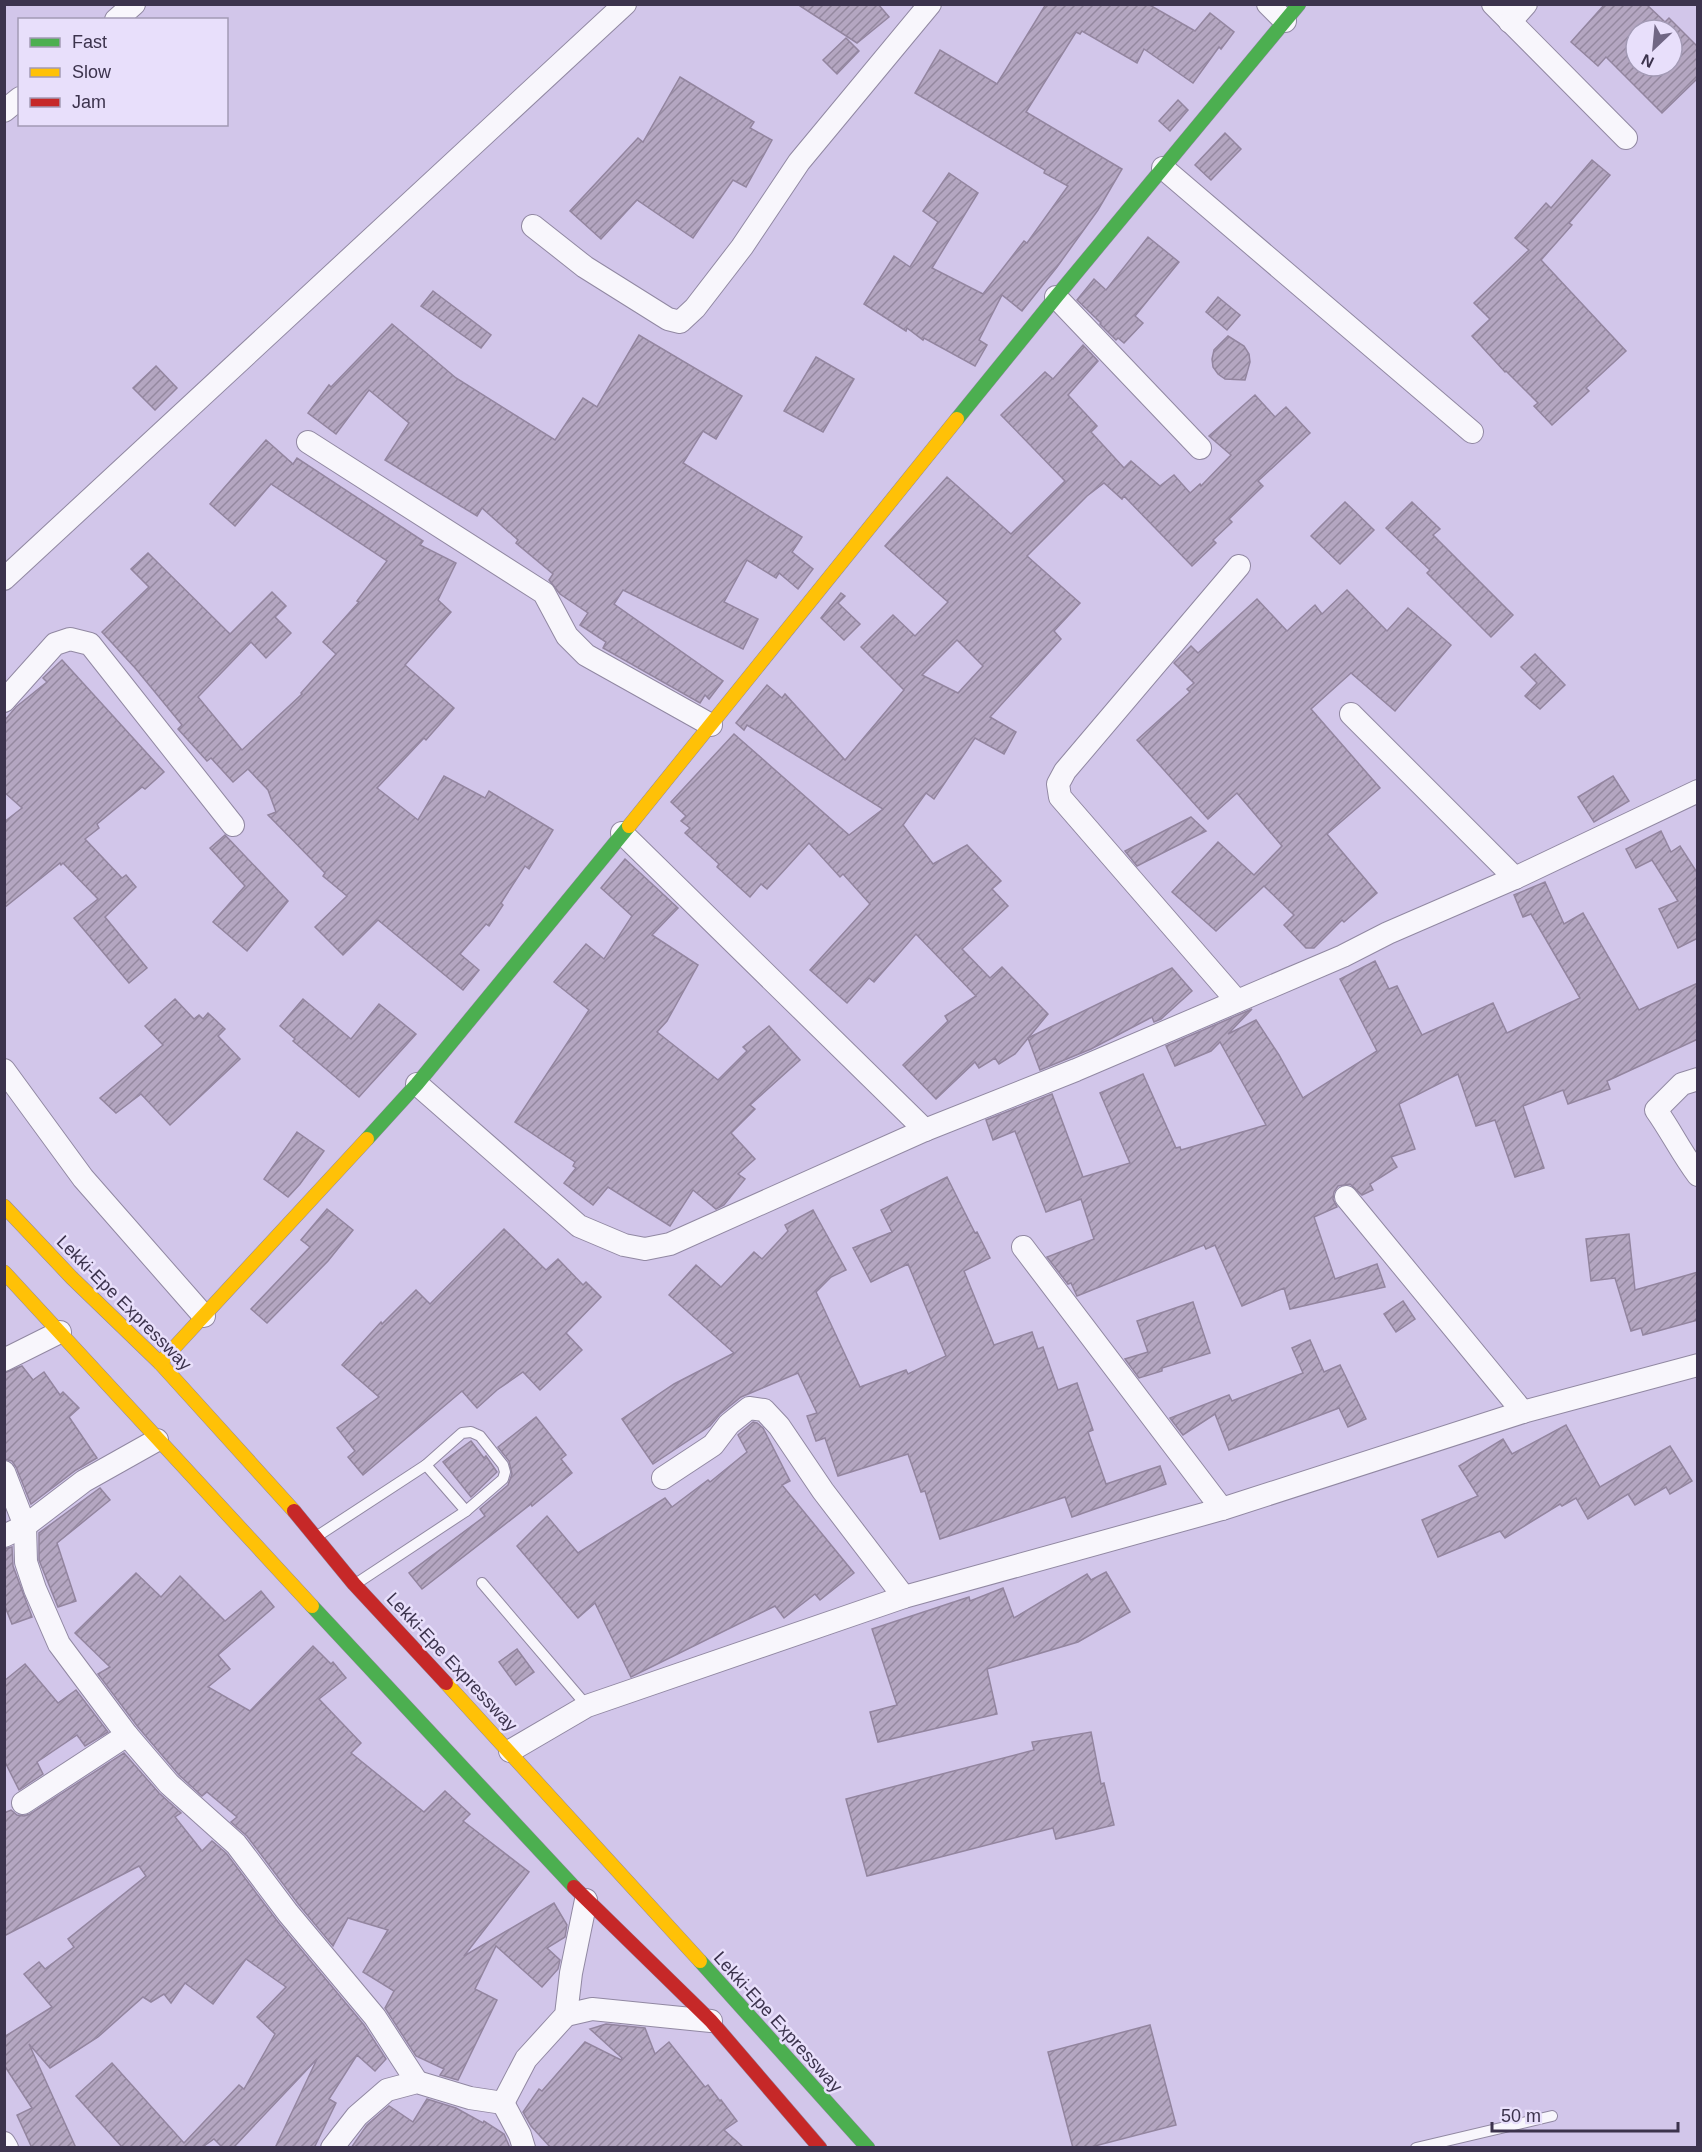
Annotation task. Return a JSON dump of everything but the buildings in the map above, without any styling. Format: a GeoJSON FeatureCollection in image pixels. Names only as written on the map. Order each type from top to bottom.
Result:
{"type":"FeatureCollection","features":[{"type":"Feature","properties":{"kind":"main road"},"geometry":{"type":"LineString","coordinates":[[160,1364],[417,1084],[711,725],[1056,297],[1292,13]]}},
{"type":"Feature","properties":{"kind":"main road","name":"Lekki-Epe Expressway"},"geometry":{"type":"LineString","coordinates":[[4,1206],[72,1278],[160,1364],[317,1537],[354,1584],[510,1751],[868,2148]]}},
{"type":"Feature","properties":{"kind":"main road"},"geometry":{"type":"LineString","coordinates":[[4,1272],[157,1440],[586,1900],[711,2021],[820,2148]]}},
{"type":"Feature","properties":{"kind":"street"},"geometry":{"type":"LineString","coordinates":[[118,18],[134,4]]}},
{"type":"Feature","properties":{"kind":"street"},"geometry":{"type":"LineString","coordinates":[[4,579],[625,4]]}},
{"type":"Feature","properties":{"kind":"street"},"geometry":{"type":"LineString","coordinates":[[532,226],[585,267],[668,319],[680,322],[695,308],[742,247],[799,162],[930,4]]}},
{"type":"Feature","properties":{"kind":"street"},"geometry":{"type":"LineString","coordinates":[[1268,4],[1292,13]]}},
{"type":"Feature","properties":{"kind":"street"},"geometry":{"type":"LineString","coordinates":[[1493,4],[1626,138]]}},
{"type":"Feature","properties":{"kind":"street"},"geometry":{"type":"LineString","coordinates":[[1510,22],[1526,4]]}},
{"type":"Feature","properties":{"kind":"street"},"geometry":{"type":"LineString","coordinates":[[4,111],[18,100]]}},
{"type":"Feature","properties":{"kind":"street"},"geometry":{"type":"LineString","coordinates":[[1163,168],[1472,432]]}},
{"type":"Feature","properties":{"kind":"street"},"geometry":{"type":"LineString","coordinates":[[1056,297],[1200,448]]}},
{"type":"Feature","properties":{"kind":"street"},"geometry":{"type":"LineString","coordinates":[[308,442],[544,593],[567,636],[586,655],[711,725]]}},
{"type":"Feature","properties":{"kind":"street"},"geometry":{"type":"LineString","coordinates":[[1237,1001],[1060,797],[1058,784],[1065,771],[1239,567]]}},
{"type":"Feature","properties":{"kind":"street"},"geometry":{"type":"LineString","coordinates":[[4,701],[55,644],[70,639],[90,644],[233,825]]}},
{"type":"Feature","properties":{"kind":"street"},"geometry":{"type":"LineString","coordinates":[[1351,714],[1515,878]]}},
{"type":"Feature","properties":{"kind":"street"},"geometry":{"type":"LineString","coordinates":[[417,1084],[579,1226],[624,1245],[645,1249],[670,1244],[925,1130],[1076,1070],[1343,956],[1388,933],[1515,878],[1698,791]]}},
{"type":"Feature","properties":{"kind":"street"},"geometry":{"type":"LineString","coordinates":[[622,833],[925,1130]]}},
{"type":"Feature","properties":{"kind":"street"},"geometry":{"type":"LineString","coordinates":[[4,1070],[83,1178],[204,1316]]}},
{"type":"Feature","properties":{"kind":"street"},"geometry":{"type":"LineString","coordinates":[[1698,1079],[1682,1084],[1656,1110],[1698,1175]]}},
{"type":"Feature","properties":{"kind":"street"},"geometry":{"type":"LineString","coordinates":[[1346,1197],[1523,1412]]}},
{"type":"Feature","properties":{"kind":"street"},"geometry":{"type":"LineString","coordinates":[[1023,1247],[1222,1509]]}},
{"type":"Feature","properties":{"kind":"street"},"geometry":{"type":"LineString","coordinates":[[4,1360],[60,1332]]}},
{"type":"Feature","properties":{"kind":"street"},"geometry":{"type":"LineString","coordinates":[[510,1751],[587,1706],[904,1597],[1222,1509],[1523,1412],[1698,1365]]}},
{"type":"Feature","properties":{"kind":"street"},"geometry":{"type":"LineString","coordinates":[[663,1478],[713,1445],[729,1424],[749,1408],[764,1410],[779,1426],[823,1491],[904,1597]]}},
{"type":"Feature","properties":{"kind":"street"},"geometry":{"type":"LineString","coordinates":[[4,1536],[25,1526],[84,1481],[157,1440]]}},
{"type":"Feature","properties":{"kind":"street"},"geometry":{"type":"LineString","coordinates":[[4,1472],[25,1526],[26,1562],[59,1644],[127,1735],[169,1784],[236,1844],[288,1913],[375,2017],[417,2082]]}},
{"type":"Feature","properties":{"kind":"street"},"geometry":{"type":"LineString","coordinates":[[23,1803],[127,1735]]}},
{"type":"Feature","properties":{"kind":"street"},"geometry":{"type":"LineString","coordinates":[[566,2015],[570,1974],[586,1900]]}},
{"type":"Feature","properties":{"kind":"street"},"geometry":{"type":"LineString","coordinates":[[503,2103],[526,2059],[566,2015],[592,2009],[711,2021]]}},
{"type":"Feature","properties":{"kind":"street"},"geometry":{"type":"LineString","coordinates":[[332,2148],[357,2116],[387,2090],[417,2082],[470,2098],[503,2103]]}},
{"type":"Feature","properties":{"kind":"street"},"geometry":{"type":"LineString","coordinates":[[503,2103],[520,2135],[524,2148]]}},
{"type":"Feature","properties":{"kind":"street"},"geometry":{"type":"LineString","coordinates":[[4,2143],[7,2148]]}},
{"type":"Feature","properties":{"kind":"lane"},"geometry":{"type":"LineString","coordinates":[[317,1537],[426,1465],[462,1433],[471,1432],[480,1436],[503,1465],[505,1472],[503,1479],[466,1511],[354,1584]]}},
{"type":"Feature","properties":{"kind":"lane"},"geometry":{"type":"LineString","coordinates":[[426,1465],[466,1511]]}},
{"type":"Feature","properties":{"kind":"lane"},"geometry":{"type":"LineString","coordinates":[[482,1583],[587,1706]]}},
{"type":"Feature","properties":{"kind":"lane"},"geometry":{"type":"LineString","coordinates":[[1416,2148],[1552,2116]]}},
{"type":"Feature","properties":{"kind":"traffic: fast"},"geometry":{"type":"LineString","coordinates":[[957,419],[1299,4]]}},
{"type":"Feature","properties":{"kind":"traffic: fast"},"geometry":{"type":"LineString","coordinates":[[367,1139],[417,1084],[629,826]]}},
{"type":"Feature","properties":{"kind":"traffic: fast"},"geometry":{"type":"LineString","coordinates":[[312,1606],[574,1887]]}},
{"type":"Feature","properties":{"kind":"traffic: fast"},"geometry":{"type":"LineString","coordinates":[[700,1961],[868,2148]]}},
{"type":"Feature","properties":{"kind":"traffic: slow"},"geometry":{"type":"LineString","coordinates":[[629,826],[957,419]]}},
{"type":"Feature","properties":{"kind":"traffic: slow"},"geometry":{"type":"LineString","coordinates":[[160,1363],[367,1139]]}},
{"type":"Feature","properties":{"kind":"traffic: slow"},"geometry":{"type":"LineString","coordinates":[[4,1206],[72,1278],[160,1363],[294,1511]]}},
{"type":"Feature","properties":{"kind":"traffic: slow"},"geometry":{"type":"LineString","coordinates":[[4,1272],[312,1606]]}},
{"type":"Feature","properties":{"kind":"traffic: slow"},"geometry":{"type":"LineString","coordinates":[[446,1683],[700,1961]]}},
{"type":"Feature","properties":{"kind":"traffic: jam"},"geometry":{"type":"LineString","coordinates":[[294,1511],[354,1584],[446,1683]]}},
{"type":"Feature","properties":{"kind":"traffic: jam"},"geometry":{"type":"LineString","coordinates":[[574,1887],[711,2021],[820,2148]]}}]}
